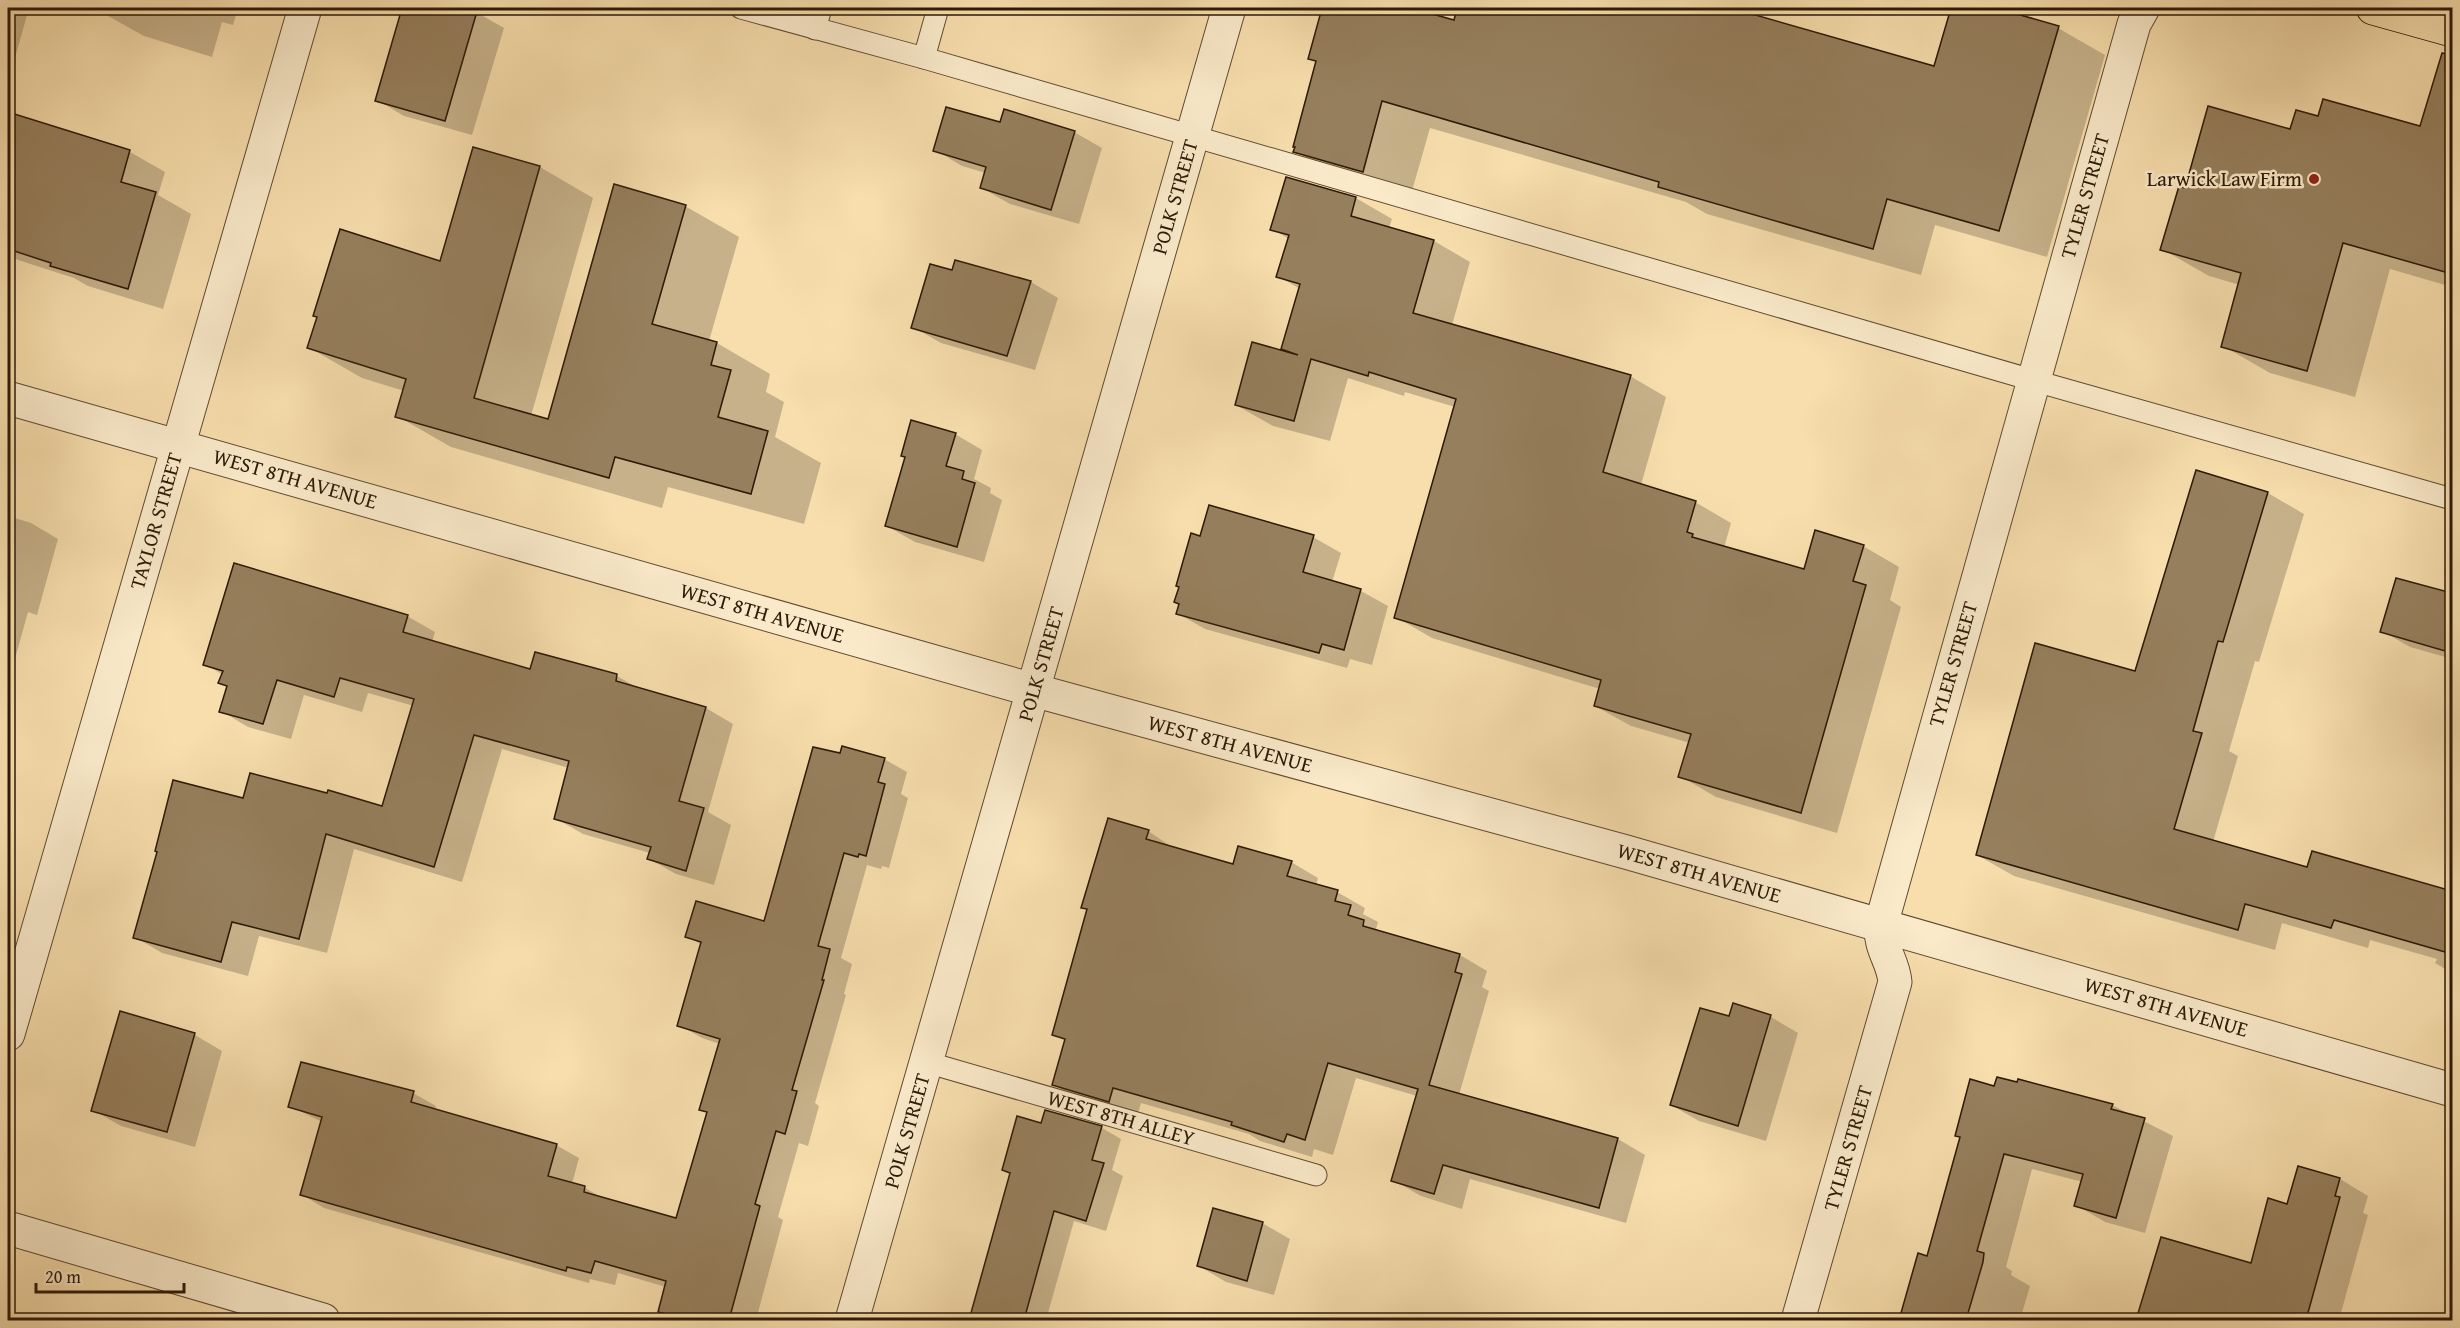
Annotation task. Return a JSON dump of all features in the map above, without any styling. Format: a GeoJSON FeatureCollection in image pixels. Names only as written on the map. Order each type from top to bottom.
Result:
{"type":"FeatureCollection","features":[{"type":"Feature","properties":{"kind":"main road"},"geometry":{"type":"LineString","coordinates":[[2373,8],[2452,30]]}},
{"type":"Feature","properties":{"kind":"street","name":"TAYLOR STREET"},"geometry":{"type":"LineString","coordinates":[[8,1034],[305,8]]}},
{"type":"Feature","properties":{"kind":"street","name":"POLK STREET"},"geometry":{"type":"LineString","coordinates":[[852,1320],[1229,8]]}},
{"type":"Feature","properties":{"kind":"street","name":"TYLER STREET"},"geometry":{"type":"LineString","coordinates":[[1798,1320],[1895,982],[1894,971],[1880,939],[1881,925],[2032,380],[2134,24],[2143,8]]}},
{"type":"Feature","properties":{"kind":"street","name":"WEST 8TH AVENUE"},"geometry":{"type":"LineString","coordinates":[[8,398],[1033,690],[1626,852],[2452,1090]]}},
{"type":"Feature","properties":{"kind":"street"},"geometry":{"type":"LineString","coordinates":[[8,1228],[323,1320]]}},
{"type":"Feature","properties":{"kind":"lane"},"geometry":{"type":"LineString","coordinates":[[741,8],[924,58],[2032,380],[2452,499]]}},
{"type":"Feature","properties":{"kind":"lane"},"geometry":{"type":"LineString","coordinates":[[815,29],[821,8]]}},
{"type":"Feature","properties":{"kind":"lane"},"geometry":{"type":"LineString","coordinates":[[924,58],[938,8]]}},
{"type":"Feature","properties":{"kind":"lane","name":"WEST 8TH ALLEY"},"geometry":{"type":"LineString","coordinates":[[927,1062],[1317,1175]]}},
{"type":"Feature","properties":{"kind":"building"},"geometry":{"type":"Polygon","coordinates":[[[402,8],[478,8],[445,121],[375,101],[402,8]]]}},
{"type":"Feature","properties":{"kind":"building"},"geometry":{"type":"Polygon","coordinates":[[[1322,8],[1411,8],[1454,20],[1457,8],[1731,8],[1934,66],[1951,8],[1996,8],[2059,26],[1999,231],[1887,199],[1873,249],[1658,187],[1659,182],[1382,101],[1363,172],[1293,152],[1316,61],[1308,59],[1322,8]]]}},
{"type":"Feature","properties":{"kind":"building"},"geometry":{"type":"Polygon","coordinates":[[[2442,53],[2452,55],[2452,274],[2343,243],[2307,371],[2221,347],[2241,273],[2160,250],[2179,186],[2185,188],[2208,106],[2290,129],[2296,110],[2318,116],[2323,99],[2420,126],[2442,53]]]}},
{"type":"Feature","properties":{"kind":"building"},"geometry":{"type":"Polygon","coordinates":[[[946,107],[1000,122],[1004,109],[1075,131],[1051,210],[980,188],[986,167],[933,151],[946,107]]]}},
{"type":"Feature","properties":{"kind":"building"},"geometry":{"type":"Polygon","coordinates":[[[8,112],[130,150],[121,182],[156,192],[128,289],[50,266],[51,263],[8,249],[8,112]]]}},
{"type":"Feature","properties":{"kind":"building"},"geometry":{"type":"Polygon","coordinates":[[[473,147],[540,166],[474,398],[548,419],[614,184],[686,205],[652,324],[717,342],[711,365],[731,370],[718,417],[768,431],[751,494],[615,457],[609,478],[395,417],[406,379],[307,348],[317,317],[313,316],[340,229],[440,261],[473,147]]]}},
{"type":"Feature","properties":{"kind":"building"},"geometry":{"type":"Polygon","coordinates":[[[1286,177],[1356,197],[1351,216],[1434,240],[1413,313],[1631,375],[1603,472],[1696,501],[1687,532],[1693,534],[1692,537],[1804,569],[1815,530],[1864,545],[1853,581],[1866,585],[1801,813],[1678,777],[1691,734],[1594,706],[1601,680],[1394,618],[1456,399],[1369,372],[1368,376],[1311,359],[1294,421],[1235,405],[1252,342],[1298,355],[1281,349],[1300,284],[1276,277],[1289,235],[1270,230],[1286,177]]]}},
{"type":"Feature","properties":{"kind":"building"},"geometry":{"type":"Polygon","coordinates":[[[955,260],[1031,281],[1007,356],[911,328],[930,264],[952,270],[955,260]]]}},
{"type":"Feature","properties":{"kind":"building"},"geometry":{"type":"Polygon","coordinates":[[[911,420],[956,433],[946,466],[964,471],[962,479],[975,483],[957,547],[885,526],[905,457],[901,456],[911,420]]]}},
{"type":"Feature","properties":{"kind":"building"},"geometry":{"type":"Polygon","coordinates":[[[2196,470],[2268,492],[2223,642],[2218,641],[2193,731],[2202,733],[2174,829],[2307,867],[2312,851],[2452,891],[2452,954],[2334,920],[2331,928],[2245,904],[2238,930],[1976,855],[2035,643],[2135,671],[2196,470]]]}},
{"type":"Feature","properties":{"kind":"building"},"geometry":{"type":"Polygon","coordinates":[[[1209,505],[1314,535],[1303,572],[1361,589],[1344,650],[1322,644],[1319,653],[1176,614],[1179,604],[1174,602],[1179,587],[1176,586],[1191,533],[1200,536],[1209,505]]]}},
{"type":"Feature","properties":{"kind":"building"},"geometry":{"type":"Polygon","coordinates":[[[234,563],[408,615],[403,632],[530,669],[535,652],[617,674],[616,681],[706,707],[679,801],[704,808],[686,871],[647,859],[651,847],[554,819],[569,761],[474,735],[434,867],[326,834],[299,939],[232,922],[221,962],[133,938],[157,852],[155,851],[173,780],[243,798],[250,773],[327,793],[328,790],[382,806],[414,699],[340,678],[334,697],[277,680],[263,724],[219,712],[227,686],[218,683],[223,671],[203,665],[234,563]]]}},
{"type":"Feature","properties":{"kind":"building"},"geometry":{"type":"Polygon","coordinates":[[[2396,578],[2452,593],[2452,653],[2380,632],[2396,578]]]}},
{"type":"Feature","properties":{"kind":"building"},"geometry":{"type":"Polygon","coordinates":[[[842,746],[885,758],[878,782],[885,784],[866,856],[859,854],[858,857],[844,853],[818,946],[830,949],[822,980],[824,980],[792,1090],[797,1091],[785,1134],[776,1131],[755,1204],[760,1206],[729,1320],[690,1320],[658,1312],[666,1281],[595,1261],[591,1273],[567,1267],[566,1271],[300,1195],[322,1117],[288,1107],[301,1062],[414,1091],[411,1102],[557,1144],[548,1176],[585,1186],[584,1192],[676,1218],[707,1112],[699,1110],[720,1039],[677,1026],[701,942],[685,937],[696,901],[764,921],[813,747],[840,753],[842,746]]]}},
{"type":"Feature","properties":{"kind":"building"},"geometry":{"type":"Polygon","coordinates":[[[1108,818],[1149,830],[1146,839],[1233,864],[1238,846],[1292,861],[1287,876],[1338,890],[1335,901],[1351,905],[1348,915],[1364,920],[1363,926],[1460,954],[1455,972],[1462,974],[1429,1085],[1618,1138],[1599,1208],[1443,1165],[1434,1194],[1391,1181],[1418,1089],[1328,1063],[1305,1140],[1287,1134],[1284,1142],[1231,1125],[1232,1122],[1113,1088],[1109,1102],[1052,1085],[1065,1039],[1052,1035],[1087,909],[1081,908],[1108,818]]]}},
{"type":"Feature","properties":{"kind":"building"},"geometry":{"type":"Polygon","coordinates":[[[1733,1003],[1771,1015],[1738,1126],[1670,1105],[1700,1008],[1729,1016],[1733,1003]]]}},
{"type":"Feature","properties":{"kind":"building"},"geometry":{"type":"Polygon","coordinates":[[[120,1011],[195,1033],[167,1132],[91,1111],[120,1011]]]}},
{"type":"Feature","properties":{"kind":"building"},"geometry":{"type":"Polygon","coordinates":[[[1997,1077],[2017,1082],[2018,1079],[2113,1104],[2111,1109],[2145,1118],[2116,1218],[2074,1206],[2083,1174],[2004,1154],[1977,1251],[1984,1253],[1983,1262],[1966,1320],[1899,1320],[1918,1253],[1927,1256],[1960,1137],[1955,1136],[1970,1079],[1994,1086],[1997,1077]]]}},
{"type":"Feature","properties":{"kind":"building"},"geometry":{"type":"Polygon","coordinates":[[[1045,1110],[1102,1126],[1092,1160],[1104,1163],[1086,1221],[1054,1211],[1024,1320],[969,1320],[1010,1173],[1002,1170],[1017,1116],[1041,1123],[1045,1110]]]}},
{"type":"Feature","properties":{"kind":"building"},"geometry":{"type":"Polygon","coordinates":[[[2298,1166],[2340,1178],[2335,1196],[2340,1197],[2306,1320],[2136,1320],[2161,1237],[2251,1263],[2268,1198],[2287,1204],[2298,1166]]]}},
{"type":"Feature","properties":{"kind":"building"},"geometry":{"type":"Polygon","coordinates":[[[1213,1208],[1263,1222],[1247,1281],[1197,1266],[1213,1208]]]}},
{"type":"Feature","properties":{"kind":"place","name":"Larwick Law Firm"},"geometry":{"type":"Point","coordinates":[2314,179]}}]}
